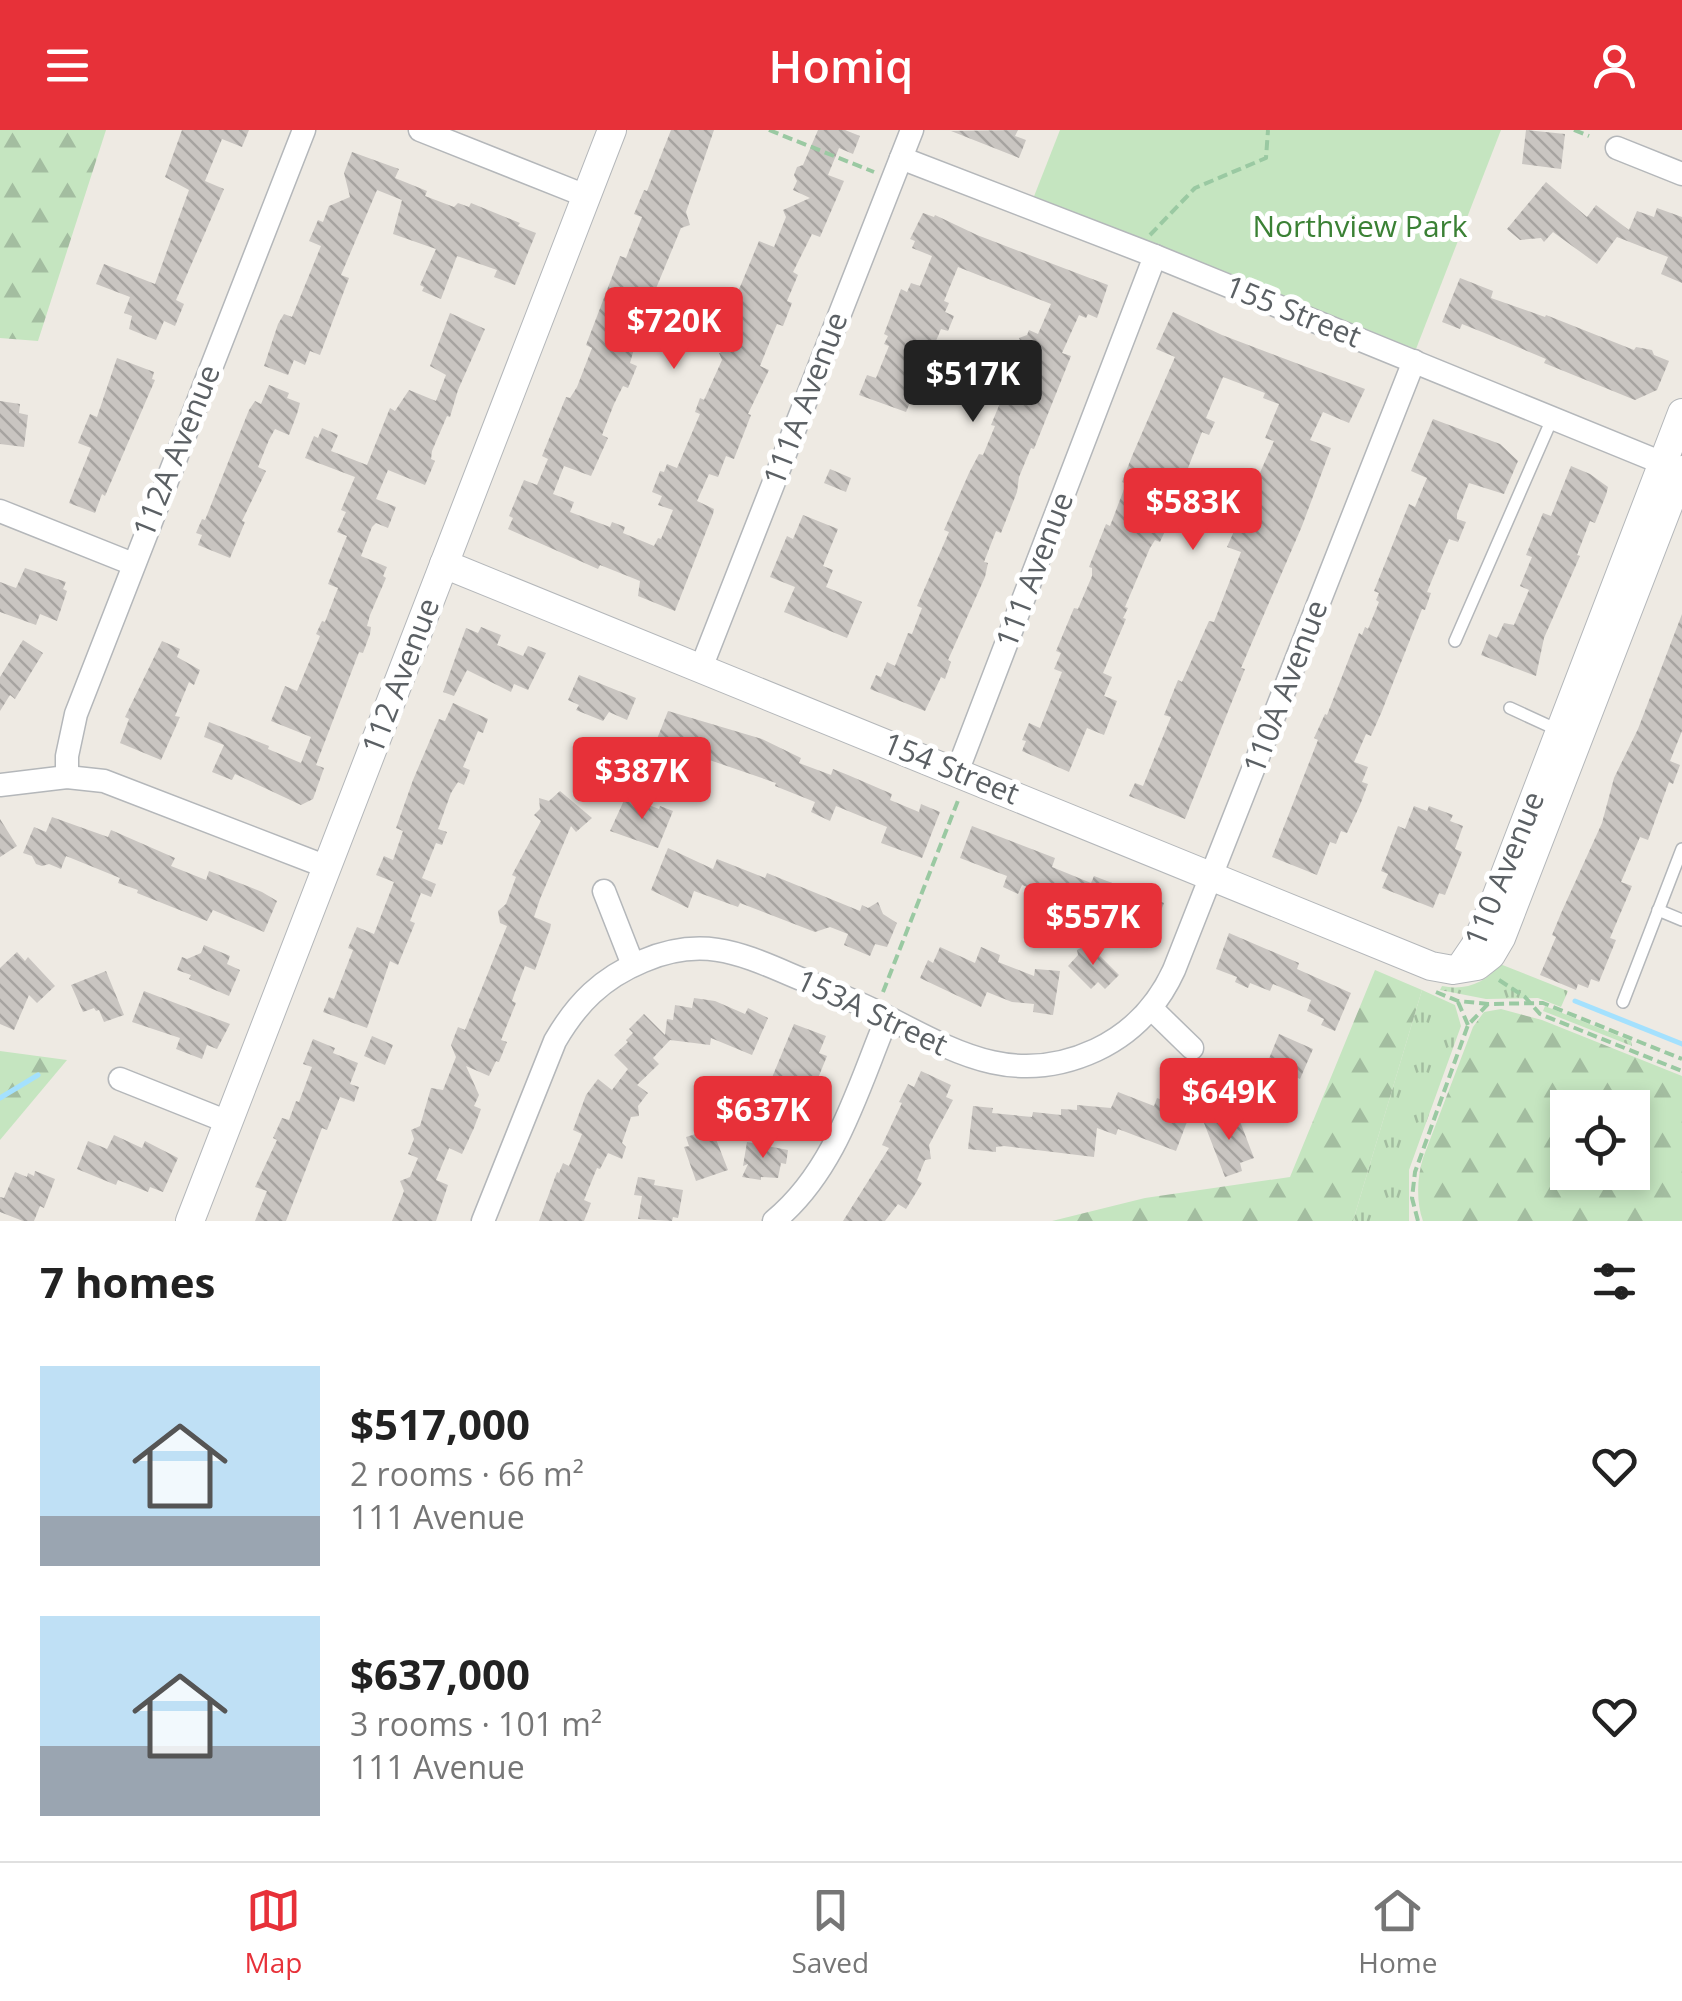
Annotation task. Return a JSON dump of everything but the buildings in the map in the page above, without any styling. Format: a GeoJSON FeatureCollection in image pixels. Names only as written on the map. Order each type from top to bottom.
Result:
{"type":"FeatureCollection","features":[{"type":"Feature","properties":{"kind":"street","name":"112A Avenue"},"geometry":{"type":"LineString","coordinates":[[67,777],[76,714],[304,130]]}},
{"type":"Feature","properties":{"kind":"street"},"geometry":{"type":"LineString","coordinates":[[420,130],[586,196]]}},
{"type":"Feature","properties":{"kind":"street","name":"112 Avenue"},"geometry":{"type":"LineString","coordinates":[[190,1221],[612,130]]}},
{"type":"Feature","properties":{"kind":"street","name":"111A Avenue"},"geometry":{"type":"LineString","coordinates":[[701,668],[912,130]]}},
{"type":"Feature","properties":{"kind":"street"},"geometry":{"type":"LineString","coordinates":[[1617,148],[1682,174]]}},
{"type":"Feature","properties":{"kind":"street","name":"155 Street"},"geometry":{"type":"LineString","coordinates":[[901,158],[1151,250],[1677,469]]}},
{"type":"Feature","properties":{"kind":"street","name":"111 Avenue"},"geometry":{"type":"LineString","coordinates":[[958,785],[1151,250]]}},
{"type":"Feature","properties":{"kind":"street","name":"110A Avenue"},"geometry":{"type":"LineString","coordinates":[[1112,1042],[1152,1008],[1174,970],[1414,361]]}},
{"type":"Feature","properties":{"kind":"street","name":"110 Avenue"},"geometry":{"type":"LineString","coordinates":[[1459,969],[1486,960],[1501,938],[1677,469],[1682,413]]}},
{"type":"Feature","properties":{"kind":"street","name":"110 Avenue"},"geometry":{"type":"LineString","coordinates":[[1459,969],[1487,920],[1560,731],[1677,469]]}},
{"type":"Feature","properties":{"kind":"street"},"geometry":{"type":"LineString","coordinates":[[0,511],[133,564]]}},
{"type":"Feature","properties":{"kind":"street","name":"154 Street"},"geometry":{"type":"LineString","coordinates":[[444,564],[701,668],[958,785],[1212,874],[1425,964],[1459,969]]}},
{"type":"Feature","properties":{"kind":"street"},"geometry":{"type":"LineString","coordinates":[[0,785],[67,777],[104,781],[327,867]]}},
{"type":"Feature","properties":{"kind":"street"},"geometry":{"type":"LineString","coordinates":[[482,1221],[568,1018],[598,984],[633,965],[604,891]]}},
{"type":"Feature","properties":{"kind":"street","name":"153A Street"},"geometry":{"type":"LineString","coordinates":[[633,965],[685,949],[739,952],[883,1010],[968,1057],[1005,1066],[1066,1062],[1112,1042]]}},
{"type":"Feature","properties":{"kind":"street"},"geometry":{"type":"LineString","coordinates":[[1152,1008],[1192,1048]]}},
{"type":"Feature","properties":{"kind":"street"},"geometry":{"type":"LineString","coordinates":[[774,1221],[811,1186],[832,1151],[883,1010]]}},
{"type":"Feature","properties":{"kind":"street"},"geometry":{"type":"LineString","coordinates":[[120,1079],[228,1122]]}},
{"type":"Feature","properties":{"kind":"lane"},"geometry":{"type":"LineString","coordinates":[[1455,641],[1552,419]]}},
{"type":"Feature","properties":{"kind":"lane"},"geometry":{"type":"LineString","coordinates":[[1510,708],[1560,731]]}},
{"type":"Feature","properties":{"kind":"lane"},"geometry":{"type":"LineString","coordinates":[[1623,1002],[1682,849]]}},
{"type":"Feature","properties":{"kind":"lane"},"geometry":{"type":"LineString","coordinates":[[1658,910],[1682,920]]}},
{"type":"Feature","properties":{"kind":"path"},"geometry":{"type":"LineString","coordinates":[[769,130],[883,176]]}},
{"type":"Feature","properties":{"kind":"path"},"geometry":{"type":"LineString","coordinates":[[1151,250],[1150,235],[1195,188],[1266,158],[1268,130]]}},
{"type":"Feature","properties":{"kind":"path"},"geometry":{"type":"LineString","coordinates":[[1574,130],[1589,136]]}},
{"type":"Feature","properties":{"kind":"path"},"geometry":{"type":"LineString","coordinates":[[883,1010],[958,785]]}},
{"type":"Feature","properties":{"kind":"path"},"geometry":{"type":"LineString","coordinates":[[1499,980],[1540,1014],[1682,1071]]}},
{"type":"Feature","properties":{"kind":"path"},"geometry":{"type":"LineString","coordinates":[[1458,1001],[1468,1025]]}},
{"type":"Feature","properties":{"kind":"path"},"geometry":{"type":"LineString","coordinates":[[1532,1005],[1543,1002],[1682,1059]]}},
{"type":"Feature","properties":{"kind":"path"},"geometry":{"type":"LineString","coordinates":[[1418,1221],[1412,1198],[1415,1172],[1468,1025],[1488,1004]]}},
{"type":"Feature","properties":{"kind":"green space"},"geometry":{"type":"Polygon","coordinates":[[[0,130],[106,130],[38,341],[0,338],[0,130]]]}},
{"type":"Feature","properties":{"kind":"green space","name":"Northview Park"},"geometry":{"type":"Polygon","coordinates":[[[1060,130],[1501,130],[1416,349],[1031,204],[1060,130]]]}},
{"type":"Feature","properties":{"kind":"green space"},"geometry":{"type":"Polygon","coordinates":[[[1500,964],[1568,991],[1561,1007],[1538,998],[1486,999],[1440,990],[1442,986],[1474,984],[1500,964]]]}},
{"type":"Feature","properties":{"kind":"green space"},"geometry":{"type":"Polygon","coordinates":[[[1375,970],[1422,990],[1353,1221],[1052,1221],[1145,1198],[1290,1177],[1375,970]]]}},
{"type":"Feature","properties":{"kind":"green space"},"geometry":{"type":"Polygon","coordinates":[[[1422,990],[1455,1005],[1461,1026],[1409,1170],[1409,1221],[1353,1221],[1422,990]]]}},
{"type":"Feature","properties":{"kind":"green space"},"geometry":{"type":"Polygon","coordinates":[[[1545,1006],[1631,1041],[1632,1046],[1543,1011],[1545,1006]]]}},
{"type":"Feature","properties":{"kind":"green space"},"geometry":{"type":"Polygon","coordinates":[[[1501,1009],[1542,1020],[1682,1076],[1682,1221],[1423,1221],[1419,1173],[1473,1027],[1484,1012],[1501,1009]]]}},
{"type":"Feature","properties":{"kind":"green space"},"geometry":{"type":"Polygon","coordinates":[[[0,1051],[67,1060],[0,1140],[0,1051]]]}},
{"type":"Feature","properties":{"kind":"waterway"},"geometry":{"type":"LineString","coordinates":[[1575,1001],[1682,1044]]}},
{"type":"Feature","properties":{"kind":"waterway"},"geometry":{"type":"LineString","coordinates":[[0,1098],[38,1075]]}}]}
